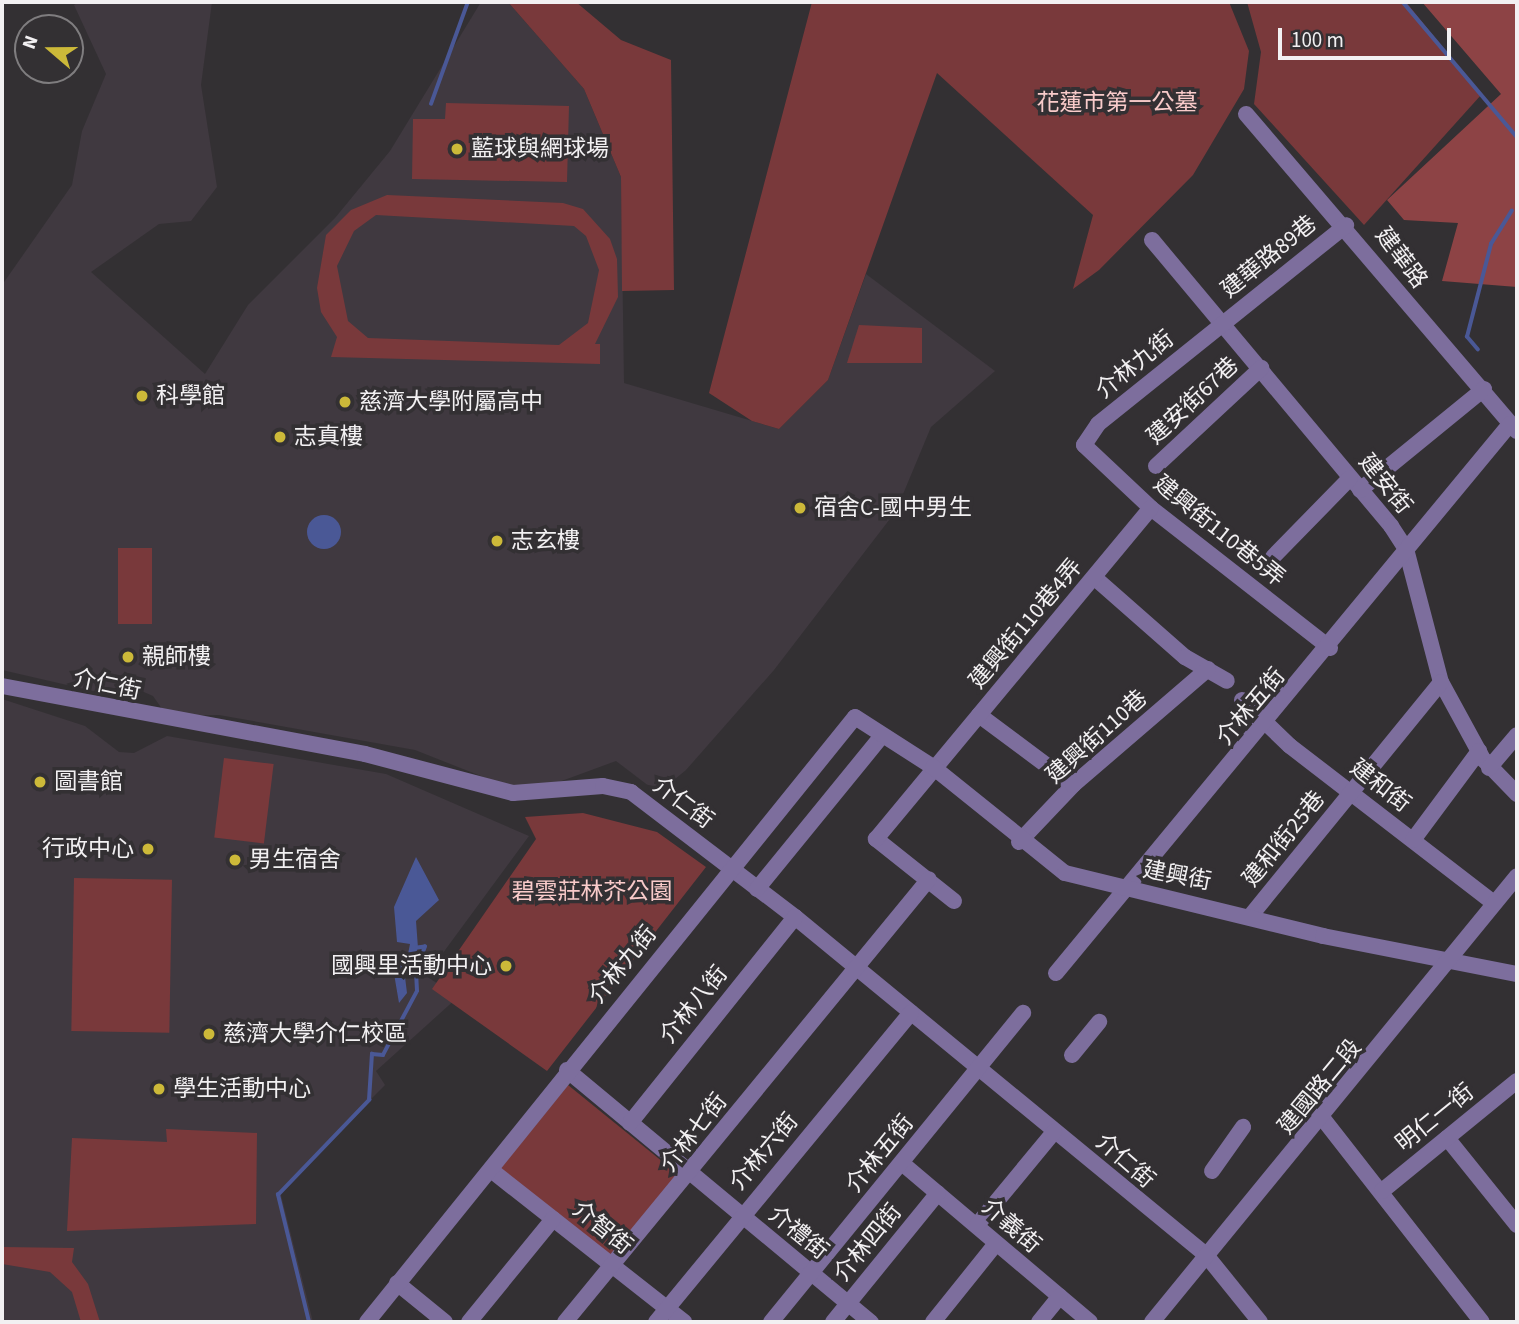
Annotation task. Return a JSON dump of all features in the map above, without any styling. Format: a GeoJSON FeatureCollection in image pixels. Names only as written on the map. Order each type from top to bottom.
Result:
{"type":"FeatureCollection","features":[{"type":"Feature","properties":{"kind":"street","name":"建華路"},"geometry":{"type":"LineString","coordinates":[[1246,114],[1346,225],[1434,339],[1484,389],[1513,428]]}},
{"type":"Feature","properties":{"kind":"street","name":"建華路89巷"},"geometry":{"type":"LineString","coordinates":[[1221,325],[1346,225]]}},
{"type":"Feature","properties":{"kind":"street","name":"建安街"},"geometry":{"type":"LineString","coordinates":[[1152,240],[1221,325],[1261,368],[1406,549],[1441,682],[1489,768],[1517,794]]}},
{"type":"Feature","properties":{"kind":"street","name":"介林九街"},"geometry":{"type":"LineString","coordinates":[[1084,445],[1098,424],[1221,325]]}},
{"type":"Feature","properties":{"kind":"street","name":"建安街67巷"},"geometry":{"type":"LineString","coordinates":[[1156,466],[1261,368]]}},
{"type":"Feature","properties":{"kind":"street"},"geometry":{"type":"LineString","coordinates":[[1273,557],[1355,484],[1484,389]]}},
{"type":"Feature","properties":{"kind":"street","name":"介林五街"},"geometry":{"type":"LineString","coordinates":[[1056,973],[1123,888],[1330,648],[1406,549],[1513,428]]}},
{"type":"Feature","properties":{"kind":"street","name":"建興街110巷5弄"},"geometry":{"type":"LineString","coordinates":[[1084,445],[1151,508],[1330,648]]}},
{"type":"Feature","properties":{"kind":"street","name":"建興街110巷4弄"},"geometry":{"type":"LineString","coordinates":[[929,879],[876,839],[933,767],[1095,578],[1151,508]]}},
{"type":"Feature","properties":{"kind":"street"},"geometry":{"type":"LineString","coordinates":[[1095,578],[1185,657],[1227,681]]}},
{"type":"Feature","properties":{"kind":"street","name":"建興街110巷"},"geometry":{"type":"LineString","coordinates":[[1020,842],[1073,785],[1209,669]]}},
{"type":"Feature","properties":{"kind":"street","name":"建和街25巷"},"geometry":{"type":"LineString","coordinates":[[1252,914],[1441,682]]}},
{"type":"Feature","properties":{"kind":"street","name":"介仁街"},"geometry":{"type":"LineString","coordinates":[[2,686],[378,757],[513,793],[603,786],[631,792],[795,917],[1206,1255],[1261,1322]]}},
{"type":"Feature","properties":{"kind":"street","name":"建和街"},"geometry":{"type":"LineString","coordinates":[[1242,700],[1351,793],[1494,903]]}},
{"type":"Feature","properties":{"kind":"street"},"geometry":{"type":"LineString","coordinates":[[979,715],[1073,785]]}},
{"type":"Feature","properties":{"kind":"street","name":"介林九街"},"geometry":{"type":"LineString","coordinates":[[367,1322],[491,1170],[567,1070],[855,717],[933,767]]}},
{"type":"Feature","properties":{"kind":"street"},"geometry":{"type":"LineString","coordinates":[[1489,768],[1517,735]]}},
{"type":"Feature","properties":{"kind":"street"},"geometry":{"type":"LineString","coordinates":[[757,889],[882,736]]}},
{"type":"Feature","properties":{"kind":"street"},"geometry":{"type":"LineString","coordinates":[[1413,840],[1479,751]]}},
{"type":"Feature","properties":{"kind":"street","name":"建興街"},"geometry":{"type":"LineString","coordinates":[[933,767],[1020,842],[1065,873],[1123,888],[1252,914],[1446,961],[1517,974]]}},
{"type":"Feature","properties":{"kind":"street","name":"建國路二段"},"geometry":{"type":"LineString","coordinates":[[1152,1322],[1206,1255],[1324,1120],[1446,961],[1517,876]]}},
{"type":"Feature","properties":{"kind":"street"},"geometry":{"type":"LineString","coordinates":[[929,879],[954,901]]}},
{"type":"Feature","properties":{"kind":"street","name":"介林七街"},"geometry":{"type":"LineString","coordinates":[[565,1322],[690,1175],[929,879]]}},
{"type":"Feature","properties":{"kind":"street","name":"介林八街"},"geometry":{"type":"LineString","coordinates":[[630,1123],[795,917]]}},
{"type":"Feature","properties":{"kind":"street","name":"介林六街"},"geometry":{"type":"LineString","coordinates":[[656,1322],[740,1216],[911,1013]]}},
{"type":"Feature","properties":{"kind":"street","name":"介林五街"},"geometry":{"type":"LineString","coordinates":[[771,1322],[1023,1013]]}},
{"type":"Feature","properties":{"kind":"street"},"geometry":{"type":"LineString","coordinates":[[1072,1055],[1099,1021]]}},
{"type":"Feature","properties":{"kind":"street","name":"介禮街"},"geometry":{"type":"LineString","coordinates":[[567,1070],[690,1175],[871,1322]]}},
{"type":"Feature","properties":{"kind":"street","name":"明仁一街"},"geometry":{"type":"LineString","coordinates":[[1382,1191],[1517,1081]]}},
{"type":"Feature","properties":{"kind":"street"},"geometry":{"type":"LineString","coordinates":[[1324,1120],[1482,1322]]}},
{"type":"Feature","properties":{"kind":"street"},"geometry":{"type":"LineString","coordinates":[[1212,1171],[1244,1127]]}},
{"type":"Feature","properties":{"kind":"street"},"geometry":{"type":"LineString","coordinates":[[976,1225],[1054,1132]]}},
{"type":"Feature","properties":{"kind":"street"},"geometry":{"type":"LineString","coordinates":[[1447,1138],[1517,1225]]}},
{"type":"Feature","properties":{"kind":"street","name":"介義街"},"geometry":{"type":"LineString","coordinates":[[902,1164],[976,1225],[995,1245],[1090,1322]]}},
{"type":"Feature","properties":{"kind":"street","name":"介智街"},"geometry":{"type":"LineString","coordinates":[[491,1170],[684,1322]]}},
{"type":"Feature","properties":{"kind":"street","name":"介林四街"},"geometry":{"type":"LineString","coordinates":[[833,1322],[938,1193]]}},
{"type":"Feature","properties":{"kind":"street"},"geometry":{"type":"LineString","coordinates":[[469,1322],[553,1219]]}},
{"type":"Feature","properties":{"kind":"street"},"geometry":{"type":"LineString","coordinates":[[933,1322],[995,1245]]}},
{"type":"Feature","properties":{"kind":"street"},"geometry":{"type":"LineString","coordinates":[[397,1283],[445,1322]]}},
{"type":"Feature","properties":{"kind":"street"},"geometry":{"type":"LineString","coordinates":[[1038,1322],[1060,1296]]}},
{"type":"Feature","properties":{"kind":"shaded area","name":"慈濟大學附屬高中"},"geometry":{"type":"Polygon","coordinates":[[[79,2],[212,2],[201,85],[217,187],[191,221],[159,224],[91,272],[205,374],[248,305],[335,218],[390,151],[481,2],[508,2],[584,89],[621,177],[624,383],[779,429],[828,380],[866,274],[995,371],[931,427],[896,511],[774,670],[686,770],[658,793],[616,761],[537,790],[501,784],[415,750],[219,715],[167,716],[153,696],[130,686],[93,691],[2,670],[2,285],[72,185],[82,131],[106,74],[84,27],[84,14],[78,14],[74,5],[79,2]]]}},
{"type":"Feature","properties":{"kind":"shaded area"},"geometry":{"type":"Polygon","coordinates":[[[1422,2],[1517,2],[1517,287],[1442,281],[1458,223],[1404,220],[1387,200],[1501,94],[1422,2]]]}},
{"type":"Feature","properties":{"kind":"shaded area","name":"慈濟大學介仁校區"},"geometry":{"type":"Polygon","coordinates":[[[2,699],[85,726],[119,752],[134,753],[167,736],[386,774],[529,836],[426,976],[458,997],[376,1071],[385,1085],[280,1191],[313,1322],[2,1322],[2,699]]]}},
{"type":"Feature","properties":{"kind":"green space"},"geometry":{"type":"Polygon","coordinates":[[[508,2],[576,2],[621,40],[671,60],[674,290],[622,291],[621,177],[584,89],[508,2]]]}},
{"type":"Feature","properties":{"kind":"green space","name":"花蓮市第一公墓"},"geometry":{"type":"Polygon","coordinates":[[[812,2],[1229,2],[1249,51],[1244,89],[1193,175],[1099,270],[1073,289],[1093,215],[937,73],[828,380],[779,429],[752,421],[709,393],[812,2]]]}},
{"type":"Feature","properties":{"kind":"green space","name":"花蓮市第一公墓"},"geometry":{"type":"Polygon","coordinates":[[[1247,2],[1406,2],[1481,95],[1364,225],[1254,104],[1261,52],[1247,2]]]}},
{"type":"Feature","properties":{"kind":"green space"},"geometry":{"type":"Polygon","coordinates":[[[446,103],[569,106],[567,182],[412,179],[413,119],[445,119],[446,103]]]}},
{"type":"Feature","properties":{"kind":"green space"},"geometry":{"type":"Polygon","coordinates":[[[387,195],[563,203],[583,209],[610,239],[617,259],[618,297],[595,344],[600,344],[600,364],[331,357],[337,337],[321,312],[317,288],[326,235],[351,210],[387,195]],[[376,215],[354,231],[337,266],[348,321],[368,338],[559,345],[588,323],[599,270],[586,236],[574,226],[376,215]]]}},
{"type":"Feature","properties":{"kind":"green space"},"geometry":{"type":"Polygon","coordinates":[[[859,325],[922,328],[922,363],[847,363],[859,325]]]}},
{"type":"Feature","properties":{"kind":"green space"},"geometry":{"type":"Polygon","coordinates":[[[118,548],[152,548],[152,624],[118,624],[118,548]]]}},
{"type":"Feature","properties":{"kind":"green space"},"geometry":{"type":"Polygon","coordinates":[[[224,758],[274,764],[264,843],[214,837],[224,758]]]}},
{"type":"Feature","properties":{"kind":"green space","name":"碧雲莊林芥公園"},"geometry":{"type":"Polygon","coordinates":[[[583,813],[657,832],[706,867],[547,1071],[432,989],[536,839],[525,817],[583,813]]]}},
{"type":"Feature","properties":{"kind":"green space"},"geometry":{"type":"Polygon","coordinates":[[[74,878],[172,880],[169,1033],[71,1031],[74,878]]]}},
{"type":"Feature","properties":{"kind":"green space"},"geometry":{"type":"Polygon","coordinates":[[[568,1085],[681,1177],[612,1262],[499,1170],[568,1085]]]}},
{"type":"Feature","properties":{"kind":"green space"},"geometry":{"type":"Polygon","coordinates":[[[166,1129],[257,1133],[256,1224],[67,1231],[72,1138],[167,1142],[166,1129]]]}},
{"type":"Feature","properties":{"kind":"green space"},"geometry":{"type":"Polygon","coordinates":[[[2,1247],[74,1248],[72,1262],[88,1284],[100,1322],[81,1322],[72,1292],[50,1272],[2,1264],[2,1247]]]}},
{"type":"Feature","properties":{"kind":"water"},"geometry":{"type":"Polygon","coordinates":[[[324,515],[336,520],[341,532],[336,544],[324,549],[312,544],[307,532],[312,520],[324,515]]]}},
{"type":"Feature","properties":{"kind":"water"},"geometry":{"type":"Polygon","coordinates":[[[416,857],[439,900],[416,921],[418,948],[405,977],[407,993],[399,1003],[392,962],[408,954],[410,944],[397,942],[394,907],[416,857]]]}},
{"type":"Feature","properties":{"kind":"waterway"},"geometry":{"type":"LineString","coordinates":[[431,104],[468,2]]}},
{"type":"Feature","properties":{"kind":"waterway"},"geometry":{"type":"LineString","coordinates":[[1403,2],[1517,137]]}},
{"type":"Feature","properties":{"kind":"waterway"},"geometry":{"type":"LineString","coordinates":[[1478,350],[1467,337],[1491,244],[1512,211]]}},
{"type":"Feature","properties":{"kind":"waterway"},"geometry":{"type":"LineString","coordinates":[[309,1322],[278,1195],[369,1100],[372,1054],[383,1055],[417,991],[416,970],[425,947],[418,948]]}},
{"type":"Feature","properties":{"kind":"place","name":"藍球與網球場"},"geometry":{"type":"Point","coordinates":[457,149]}},
{"type":"Feature","properties":{"kind":"place","name":"科學館"},"geometry":{"type":"Point","coordinates":[142,396]}},
{"type":"Feature","properties":{"kind":"place","name":"慈濟大學附屬高中"},"geometry":{"type":"Point","coordinates":[345,402]}},
{"type":"Feature","properties":{"kind":"place","name":"志真樓"},"geometry":{"type":"Point","coordinates":[280,437]}},
{"type":"Feature","properties":{"kind":"place","name":"宿舍C-國中男生"},"geometry":{"type":"Point","coordinates":[800,508]}},
{"type":"Feature","properties":{"kind":"place","name":"志玄樓"},"geometry":{"type":"Point","coordinates":[497,541]}},
{"type":"Feature","properties":{"kind":"place","name":"親師樓"},"geometry":{"type":"Point","coordinates":[128,657]}},
{"type":"Feature","properties":{"kind":"place","name":"圖書館"},"geometry":{"type":"Point","coordinates":[40,782]}},
{"type":"Feature","properties":{"kind":"place","name":"行政中心"},"geometry":{"type":"Point","coordinates":[148,849]}},
{"type":"Feature","properties":{"kind":"place","name":"男生宿舍"},"geometry":{"type":"Point","coordinates":[235,860]}},
{"type":"Feature","properties":{"kind":"place","name":"國興里活動中心"},"geometry":{"type":"Point","coordinates":[506,966]}},
{"type":"Feature","properties":{"kind":"place","name":"慈濟大學介仁校區"},"geometry":{"type":"Point","coordinates":[209,1034]}},
{"type":"Feature","properties":{"kind":"place","name":"學生活動中心"},"geometry":{"type":"Point","coordinates":[159,1089]}}]}
